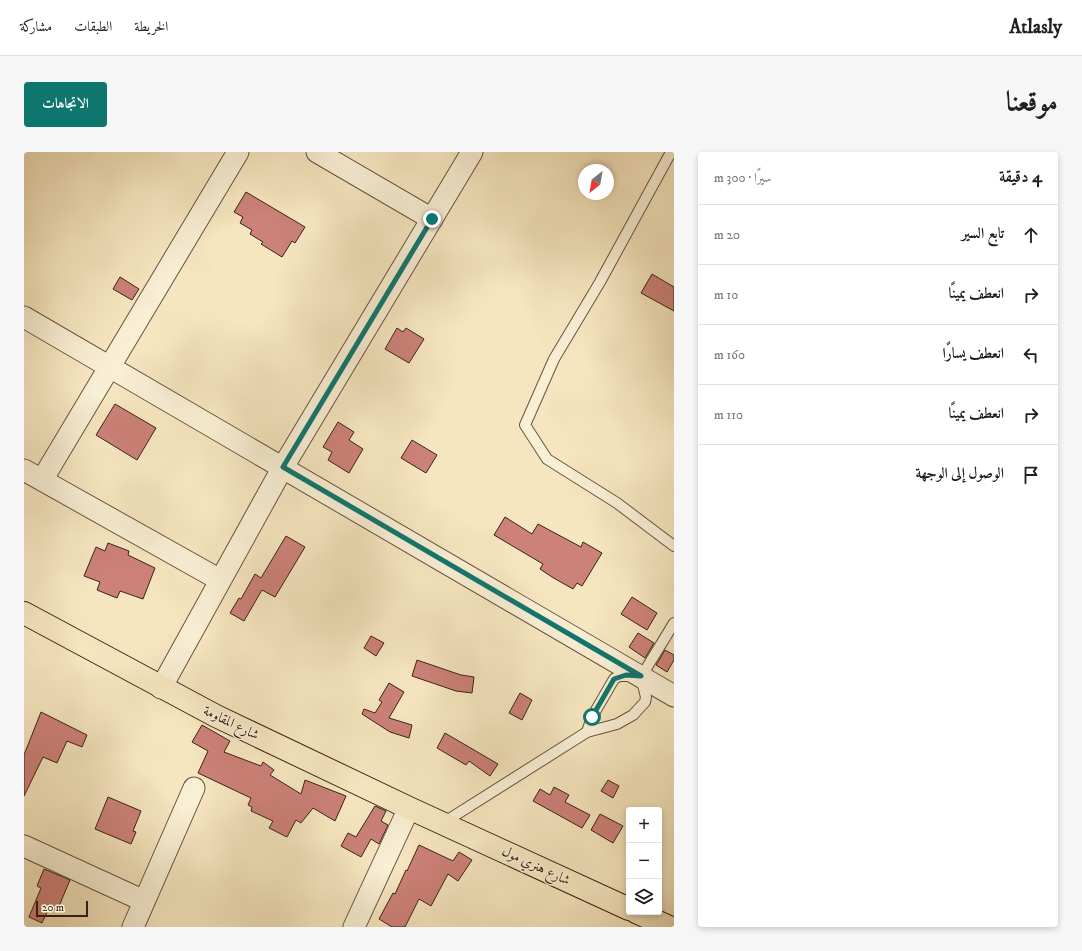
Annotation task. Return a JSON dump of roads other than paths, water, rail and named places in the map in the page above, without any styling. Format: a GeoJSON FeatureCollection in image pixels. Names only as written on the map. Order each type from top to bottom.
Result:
{"type":"FeatureCollection","features":[{"type":"Feature","properties":{"kind":"highway","name":"شارع المقاومة"},"geometry":{"type":"LineString","coordinates":[[24,613],[161,688],[443,823]]}},
{"type":"Feature","properties":{"kind":"highway","name":"شارع هنري مول"},"geometry":{"type":"LineString","coordinates":[[443,823],[626,908]]}},
{"type":"Feature","properties":{"kind":"highway"},"geometry":{"type":"LineString","coordinates":[[643,915],[669,927]]}},
{"type":"Feature","properties":{"kind":"street"},"geometry":{"type":"LineString","coordinates":[[42,480],[238,152]]}},
{"type":"Feature","properties":{"kind":"street"},"geometry":{"type":"LineString","coordinates":[[317,152],[432,219]]}},
{"type":"Feature","properties":{"kind":"street"},"geometry":{"type":"LineString","coordinates":[[161,688],[283,467],[472,152]]}},
{"type":"Feature","properties":{"kind":"street"},"geometry":{"type":"LineString","coordinates":[[24,317],[674,696]]}},
{"type":"Feature","properties":{"kind":"street"},"geometry":{"type":"LineString","coordinates":[[24,470],[220,580]]}},
{"type":"Feature","properties":{"kind":"street"},"geometry":{"type":"LineString","coordinates":[[133,927],[194,788]]}},
{"type":"Feature","properties":{"kind":"street"},"geometry":{"type":"LineString","coordinates":[[354,927],[409,808]]}},
{"type":"Feature","properties":{"kind":"street"},"geometry":{"type":"LineString","coordinates":[[24,846],[144,902]]}},
{"type":"Feature","properties":{"kind":"lane"},"geometry":{"type":"LineString","coordinates":[[671,152],[600,282],[554,359],[525,426],[547,459],[617,503],[674,546]]}},
{"type":"Feature","properties":{"kind":"lane"},"geometry":{"type":"LineString","coordinates":[[443,823],[587,732],[617,724],[641,707],[646,697],[641,676],[674,623]]}},
{"type":"Feature","properties":{"kind":"lane"},"geometry":{"type":"LineString","coordinates":[[587,732],[592,717],[614,679],[626,675],[641,676]]}}]}
